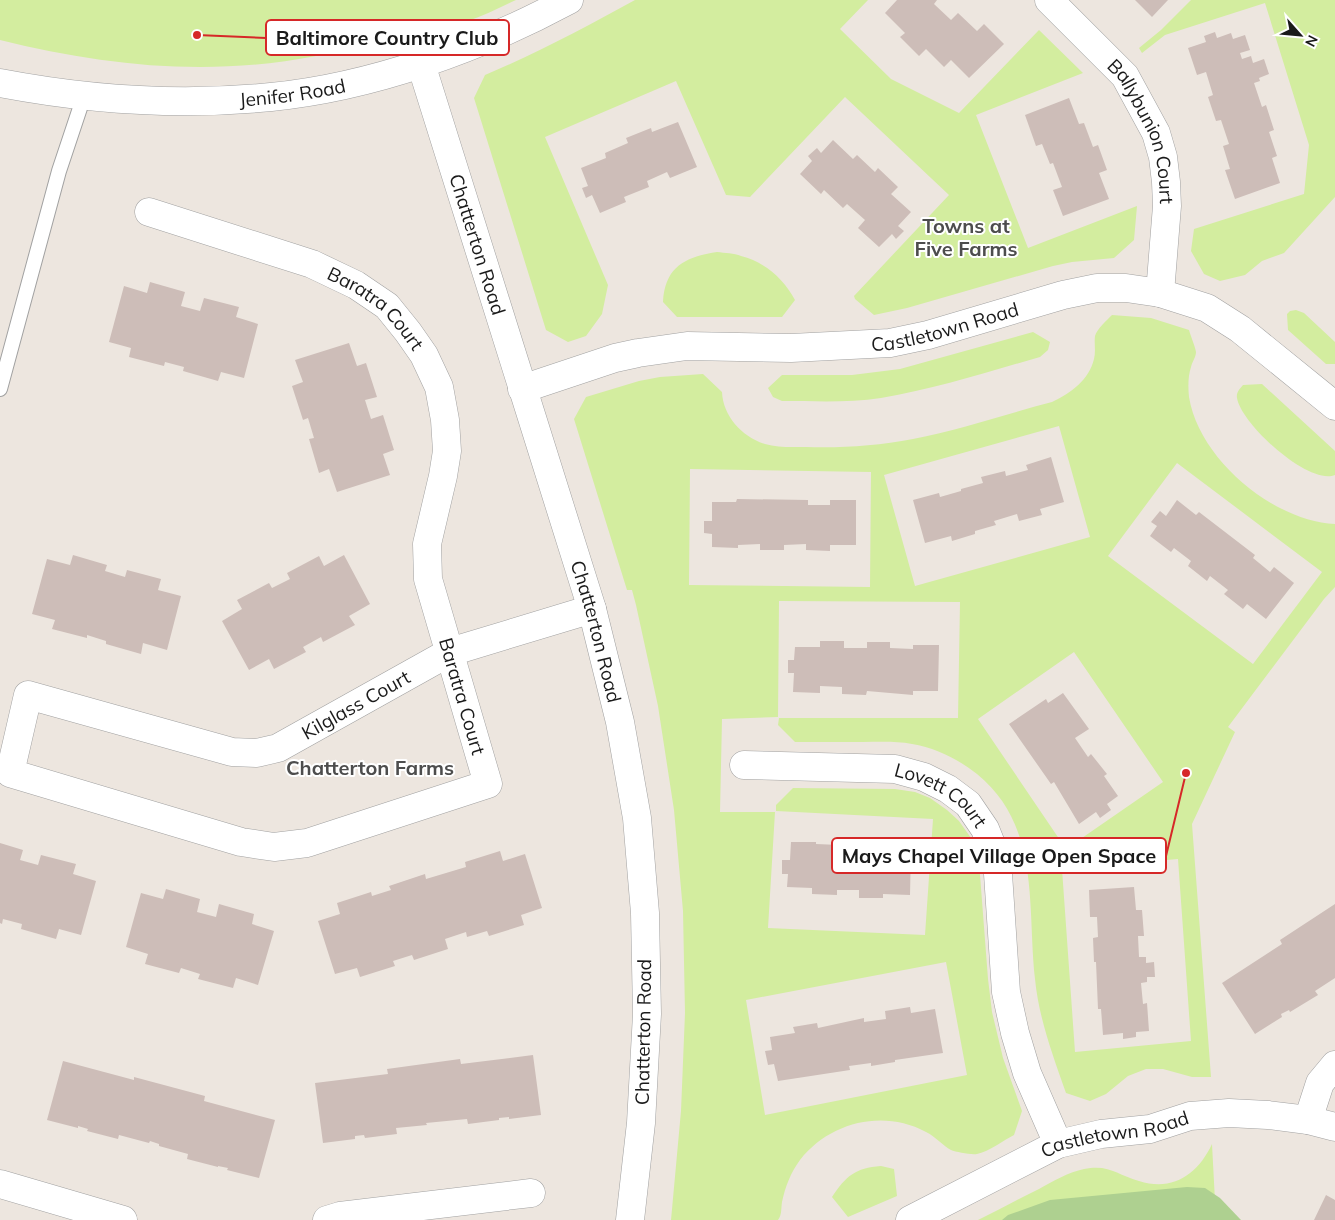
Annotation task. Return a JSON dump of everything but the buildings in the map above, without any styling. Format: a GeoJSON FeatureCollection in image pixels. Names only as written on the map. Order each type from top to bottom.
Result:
{"type":"FeatureCollection","features":[{"type":"Feature","properties":{"kind":"street","name":"Jenifer Road"},"geometry":{"type":"LineString","coordinates":[[0,83],[37,90],[133,100],[204,101],[272,97],[370,78],[421,64],[478,43],[543,14],[569,0]]}},
{"type":"Feature","properties":{"kind":"street","name":"Ballybunion Court"},"geometry":{"type":"LineString","coordinates":[[1049,0],[1094,42],[1126,76],[1156,133],[1163,157],[1167,206],[1160,293]]}},
{"type":"Feature","properties":{"kind":"street","name":"Chatterton Road"},"geometry":{"type":"LineString","coordinates":[[421,64],[592,609],[620,722],[637,818],[644,913],[647,1014],[641,1123],[630,1220]]}},
{"type":"Feature","properties":{"kind":"street","name":"Baratra Court"},"geometry":{"type":"LineString","coordinates":[[28,695],[10,773],[241,842],[274,847],[307,843],[488,784],[428,579],[427,544],[447,450],[445,420],[439,387],[424,355],[387,306],[356,285],[312,264],[149,212]]}},
{"type":"Feature","properties":{"kind":"street","name":"Castletown Road"},"geometry":{"type":"LineString","coordinates":[[522,389],[615,358],[638,353],[687,346],[791,348],[890,343],[928,335],[1063,295],[1097,288],[1126,288],[1160,293],[1207,308],[1240,329],[1335,406]]}},
{"type":"Feature","properties":{"kind":"street","name":"Kilglass Court"},"geometry":{"type":"LineString","coordinates":[[28,695],[232,752],[256,753],[278,748],[450,652],[592,609]]}},
{"type":"Feature","properties":{"kind":"street","name":"Lovett Court"},"geometry":{"type":"LineString","coordinates":[[744,765],[895,769],[924,777],[948,789],[968,804],[985,829],[997,859],[1006,992],[1015,1033],[1027,1073],[1058,1144]]}},
{"type":"Feature","properties":{"kind":"street"},"geometry":{"type":"LineString","coordinates":[[1308,1120],[1320,1083],[1335,1065]]}},
{"type":"Feature","properties":{"kind":"street","name":"Castletown Road"},"geometry":{"type":"LineString","coordinates":[[910,1220],[1058,1144],[1101,1134],[1150,1129],[1190,1116],[1229,1112],[1308,1120],[1335,1126]]}},
{"type":"Feature","properties":{"kind":"street"},"geometry":{"type":"LineString","coordinates":[[0,1184],[123,1220]]}},
{"type":"Feature","properties":{"kind":"street"},"geometry":{"type":"LineString","coordinates":[[327,1220],[340,1216],[530,1193]]}},
{"type":"Feature","properties":{"kind":"lane"},"geometry":{"type":"LineString","coordinates":[[0,389],[59,170],[84,96]]}},
{"type":"Feature","properties":{"kind":"green space"},"geometry":{"type":"Polygon","coordinates":[[[0,0],[516,0],[467,21],[407,31],[328,54],[236,66],[197,67],[157,66],[118,62],[39,49],[0,40],[0,0]]]}},
{"type":"Feature","properties":{"kind":"green space"},"geometry":{"type":"Polygon","coordinates":[[[635,0],[868,0],[840,29],[891,79],[959,113],[1039,30],[1083,73],[976,115],[1028,248],[1137,206],[1134,240],[1114,258],[1053,266],[907,308],[874,315],[854,296],[949,195],[845,97],[750,197],[726,195],[676,81],[545,137],[608,285],[602,314],[586,336],[568,342],[546,330],[474,98],[485,75],[561,39],[635,0]]]}},
{"type":"Feature","properties":{"kind":"green space"},"geometry":{"type":"Polygon","coordinates":[[[1191,0],[1335,0],[1335,197],[1284,253],[1262,261],[1245,275],[1220,281],[1204,274],[1191,251],[1194,229],[1304,194],[1309,145],[1265,3],[1165,35],[1142,53],[1139,48],[1161,30],[1191,0]]]}},
{"type":"Feature","properties":{"kind":"green space"},"geometry":{"type":"Polygon","coordinates":[[[717,252],[735,254],[758,262],[779,278],[795,300],[782,317],[677,317],[663,302],[668,280],[679,265],[696,257],[717,252]]]}},
{"type":"Feature","properties":{"kind":"green space"},"geometry":{"type":"Polygon","coordinates":[[[1296,310],[1304,313],[1335,342],[1335,364],[1326,364],[1288,330],[1287,314],[1290,311],[1296,310]]]}},
{"type":"Feature","properties":{"kind":"green space"},"geometry":{"type":"Polygon","coordinates":[[[1112,315],[1151,318],[1189,330],[1196,352],[1189,374],[1189,397],[1196,420],[1207,443],[1223,464],[1242,483],[1264,499],[1287,512],[1311,520],[1335,524],[1335,587],[1228,727],[1235,732],[1192,824],[1211,1077],[1192,1077],[1163,1069],[1146,1069],[1128,1076],[1106,1094],[1090,1101],[1066,1093],[1047,1037],[1037,994],[1027,869],[1021,843],[1012,818],[998,795],[970,769],[930,748],[894,742],[795,742],[778,725],[779,718],[958,718],[960,602],[779,601],[778,717],[722,719],[720,812],[775,812],[768,928],[925,935],[933,819],[776,811],[776,805],[793,788],[895,789],[915,792],[930,798],[947,810],[959,821],[971,838],[979,862],[992,1012],[1003,1058],[1022,1111],[1014,1135],[986,1151],[974,1154],[951,1150],[929,1134],[909,1125],[892,1121],[858,1123],[826,1136],[800,1160],[787,1185],[778,1220],[671,1220],[681,1111],[685,1013],[683,911],[674,810],[658,706],[636,605],[632,590],[627,590],[574,419],[586,397],[639,381],[660,377],[703,374],[722,392],[726,409],[735,424],[749,436],[765,444],[786,447],[846,447],[913,439],[966,427],[1052,402],[1066,394],[1084,379],[1092,367],[1095,356],[1096,333],[1112,315]],[[1059,426],[884,475],[915,586],[1090,537],[1059,426]],[[1177,463],[1108,556],[1253,664],[1322,572],[1177,463]],[[690,469],[689,585],[870,587],[871,472],[690,469]],[[1074,652],[978,719],[1066,849],[1163,782],[1074,652]],[[1178,859],[1062,869],[1075,1052],[1191,1041],[1178,859]],[[946,962],[746,1000],[765,1115],[967,1075],[946,962]]]}},
{"type":"Feature","properties":{"kind":"green space"},"geometry":{"type":"Polygon","coordinates":[[[1033,332],[1050,342],[1048,350],[1040,357],[921,390],[857,401],[782,401],[773,397],[768,388],[782,375],[852,375],[900,369],[1033,332]]]}},
{"type":"Feature","properties":{"kind":"green space"},"geometry":{"type":"Polygon","coordinates":[[[1262,384],[1335,451],[1335,475],[1323,476],[1309,471],[1294,462],[1263,437],[1250,423],[1241,409],[1237,394],[1243,385],[1262,384]]]}},
{"type":"Feature","properties":{"kind":"green space"},"geometry":{"type":"Polygon","coordinates":[[[1212,1144],[1216,1220],[978,1220],[1061,1177],[1084,1169],[1107,1169],[1131,1179],[1151,1184],[1173,1182],[1192,1172],[1206,1155],[1212,1144]]]}},
{"type":"Feature","properties":{"kind":"green space"},"geometry":{"type":"Polygon","coordinates":[[[881,1166],[894,1169],[897,1196],[848,1217],[832,1197],[852,1174],[864,1169],[881,1166]]]}},
{"type":"Feature","properties":{"kind":"green space"},"geometry":{"type":"Polygon","coordinates":[[[1187,1187],[1205,1188],[1220,1198],[1241,1220],[1002,1220],[1008,1215],[1050,1200],[1187,1187]]]}},
{"type":"Feature","properties":{"kind":"place","name":"Baltimore Country Club"},"geometry":{"type":"Point","coordinates":[197,35]}},
{"type":"Feature","properties":{"kind":"place","name":"Mays Chapel Village Open Space"},"geometry":{"type":"Point","coordinates":[1186,773]}},
{"type":"Feature","properties":{"kind":"district","name":"Towns at Five Farms"},"geometry":{"type":"Point","coordinates":[966,238]}},
{"type":"Feature","properties":{"kind":"district","name":"Chatterton Farms"},"geometry":{"type":"Point","coordinates":[370,768]}}]}
